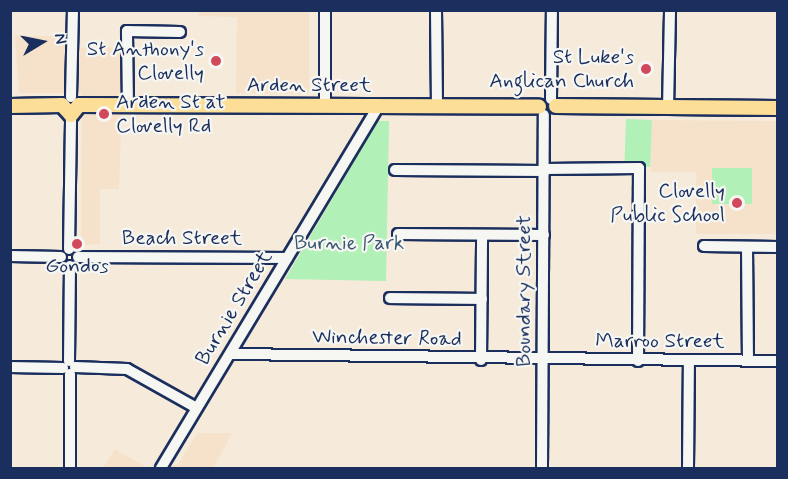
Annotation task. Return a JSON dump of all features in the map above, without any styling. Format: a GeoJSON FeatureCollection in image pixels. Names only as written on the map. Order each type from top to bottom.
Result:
{"type":"FeatureCollection","features":[{"type":"Feature","properties":{"kind":"main road","name":"Arden Street"},"geometry":{"type":"LineString","coordinates":[[10,106],[777,108]]}},
{"type":"Feature","properties":{"kind":"street"},"geometry":{"type":"LineString","coordinates":[[70,468],[70,266],[65,253],[73,10]]}},
{"type":"Feature","properties":{"kind":"street"},"geometry":{"type":"LineString","coordinates":[[325,106],[326,10]]}},
{"type":"Feature","properties":{"kind":"street"},"geometry":{"type":"LineString","coordinates":[[436,10],[437,107]]}},
{"type":"Feature","properties":{"kind":"street","name":"Boundary Street"},"geometry":{"type":"LineString","coordinates":[[542,468],[545,170],[552,10]]}},
{"type":"Feature","properties":{"kind":"street"},"geometry":{"type":"LineString","coordinates":[[668,108],[670,10]]}},
{"type":"Feature","properties":{"kind":"street"},"geometry":{"type":"LineString","coordinates":[[128,106],[127,31],[180,32]]}},
{"type":"Feature","properties":{"kind":"street","name":"Burnie Street"},"geometry":{"type":"LineString","coordinates":[[161,468],[195,407],[231,354],[378,107]]}},
{"type":"Feature","properties":{"kind":"street"},"geometry":{"type":"LineString","coordinates":[[395,170],[639,168],[638,361]]}},
{"type":"Feature","properties":{"kind":"street"},"geometry":{"type":"LineString","coordinates":[[398,234],[544,235]]}},
{"type":"Feature","properties":{"kind":"street"},"geometry":{"type":"LineString","coordinates":[[481,360],[482,235]]}},
{"type":"Feature","properties":{"kind":"street"},"geometry":{"type":"LineString","coordinates":[[704,246],[777,247]]}},
{"type":"Feature","properties":{"kind":"street"},"geometry":{"type":"LineString","coordinates":[[747,247],[748,361]]}},
{"type":"Feature","properties":{"kind":"street"},"geometry":{"type":"LineString","coordinates":[[10,256],[65,253],[78,257],[70,266]]}},
{"type":"Feature","properties":{"kind":"street","name":"Beach Street"},"geometry":{"type":"LineString","coordinates":[[78,257],[287,258]]}},
{"type":"Feature","properties":{"kind":"street"},"geometry":{"type":"LineString","coordinates":[[390,298],[482,299]]}},
{"type":"Feature","properties":{"kind":"street","name":"Winchester Road"},"geometry":{"type":"LineString","coordinates":[[231,354],[543,360]]}},
{"type":"Feature","properties":{"kind":"street","name":"Marroo Street"},"geometry":{"type":"LineString","coordinates":[[543,360],[777,361]]}},
{"type":"Feature","properties":{"kind":"street"},"geometry":{"type":"LineString","coordinates":[[687,468],[689,361]]}},
{"type":"Feature","properties":{"kind":"street"},"geometry":{"type":"LineString","coordinates":[[10,367],[127,369],[195,407]]}},
{"type":"Feature","properties":{"kind":"shaded area"},"geometry":{"type":"Polygon","coordinates":[[[199,11],[309,11],[309,94],[236,93],[237,17],[199,16],[199,11]]]}},
{"type":"Feature","properties":{"kind":"shaded area"},"geometry":{"type":"Polygon","coordinates":[[[15,36],[67,36],[77,48],[124,47],[119,189],[100,189],[100,244],[81,245],[82,93],[19,93],[15,36]]]}},
{"type":"Feature","properties":{"kind":"shaded area","name":"Clovelly Public School"},"geometry":{"type":"Polygon","coordinates":[[[652,120],[777,121],[777,234],[696,234],[696,172],[651,172],[652,120]]]}},
{"type":"Feature","properties":{"kind":"shaded area"},"geometry":{"type":"Polygon","coordinates":[[[197,433],[232,433],[214,467],[148,468],[178,465],[197,433]]]}},
{"type":"Feature","properties":{"kind":"shaded area"},"geometry":{"type":"Polygon","coordinates":[[[115,449],[148,468],[103,468],[115,449]]]}},
{"type":"Feature","properties":{"kind":"green space"},"geometry":{"type":"Polygon","coordinates":[[[626,119],[652,120],[650,167],[624,166],[626,119]]]}},
{"type":"Feature","properties":{"kind":"green space","name":"Burnie Park"},"geometry":{"type":"Polygon","coordinates":[[[378,121],[389,121],[386,281],[285,279],[378,121]]]}},
{"type":"Feature","properties":{"kind":"green space"},"geometry":{"type":"Polygon","coordinates":[[[712,168],[752,168],[752,204],[712,204],[712,168]]]}},
{"type":"Feature","properties":{"kind":"place","name":"St Anthony's Clovelly"},"geometry":{"type":"Point","coordinates":[216,61]}},
{"type":"Feature","properties":{"kind":"place","name":"St Luke's Anglican Church"},"geometry":{"type":"Point","coordinates":[646,69]}},
{"type":"Feature","properties":{"kind":"place","name":"Arden St at Clovelly Rd"},"geometry":{"type":"Point","coordinates":[104,114]}},
{"type":"Feature","properties":{"kind":"place","name":"Clovelly Public School"},"geometry":{"type":"Point","coordinates":[737,203]}},
{"type":"Feature","properties":{"kind":"place","name":"Gondos"},"geometry":{"type":"Point","coordinates":[77,244]}}]}
